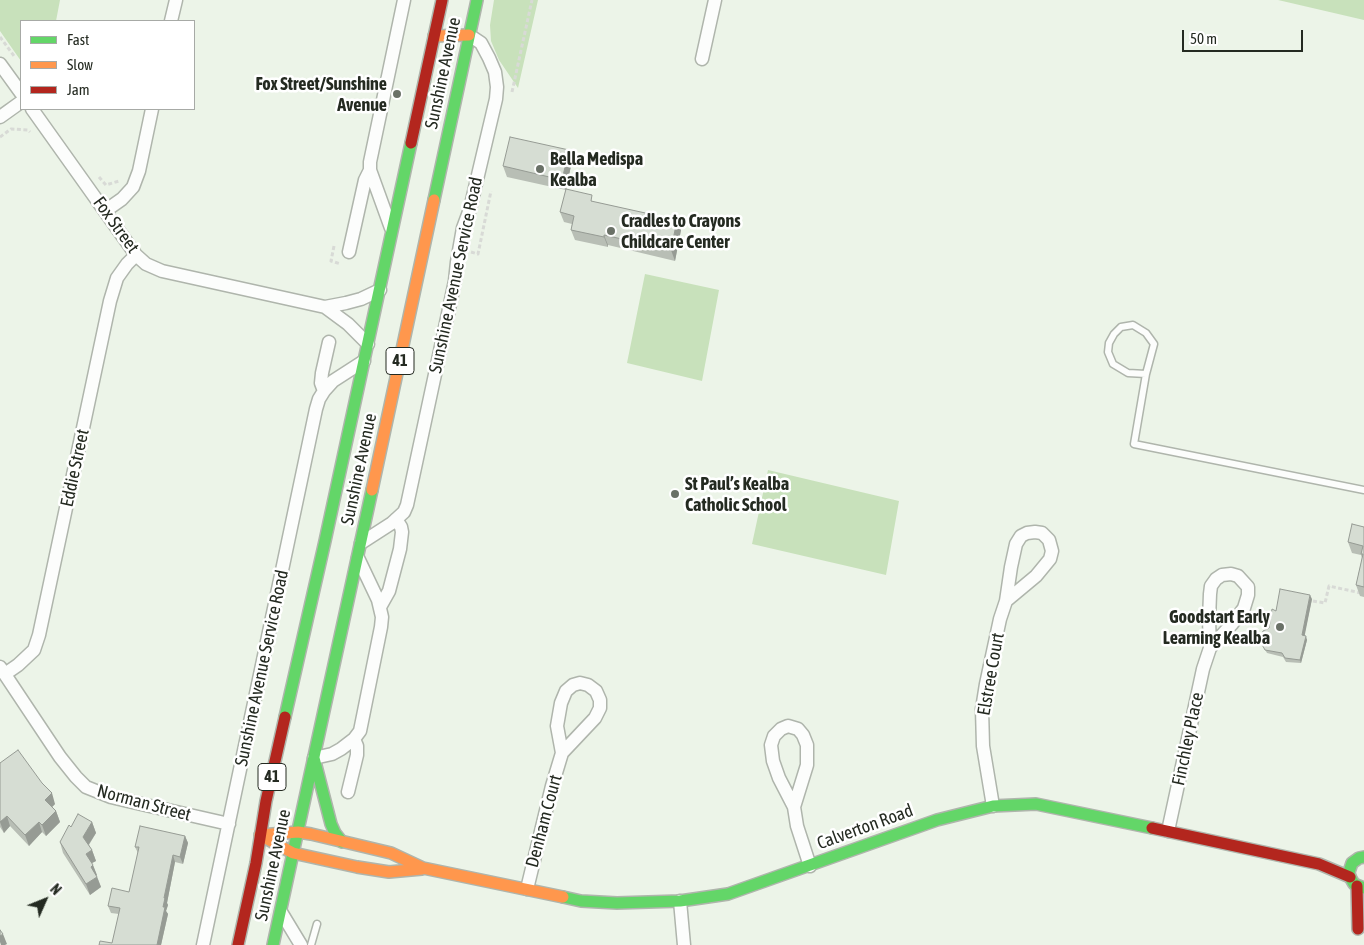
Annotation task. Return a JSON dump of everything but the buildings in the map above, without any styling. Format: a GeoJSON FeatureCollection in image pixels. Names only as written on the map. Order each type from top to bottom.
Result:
{"type":"FeatureCollection","features":[{"type":"Feature","properties":{"kind":"main road","name":"Sunshine Avenue"},"geometry":{"type":"LineString","coordinates":[[238,945],[256,863],[260,834],[442,0]]}},
{"type":"Feature","properties":{"kind":"main road","name":"Sunshine Avenue"},"geometry":{"type":"LineString","coordinates":[[273,945],[477,0]]}},
{"type":"Feature","properties":{"kind":"main road"},"geometry":{"type":"LineString","coordinates":[[434,36],[469,35]]}},
{"type":"Feature","properties":{"kind":"main road"},"geometry":{"type":"LineString","coordinates":[[314,758],[331,824],[342,842]]}},
{"type":"Feature","properties":{"kind":"main road","name":"Calverton Road"},"geometry":{"type":"LineString","coordinates":[[260,834],[298,832],[391,853],[423,868],[581,901],[617,903],[680,901],[728,894],[937,820],[993,806],[1036,804],[1319,864],[1357,884]]}},
{"type":"Feature","properties":{"kind":"main road","name":"Calverton Road"},"geometry":{"type":"LineString","coordinates":[[260,834],[292,853],[357,867],[389,872],[423,868]]}},
{"type":"Feature","properties":{"kind":"main road"},"geometry":{"type":"LineString","coordinates":[[1361,858],[1349,872],[1357,884],[1357,933],[1364,912]]}},
{"type":"Feature","properties":{"kind":"main road","name":"Calverton Road"},"geometry":{"type":"LineString","coordinates":[[1319,864],[1361,858]]}},
{"type":"Feature","properties":{"kind":"street"},"geometry":{"type":"LineString","coordinates":[[171,20],[176,0]]}},
{"type":"Feature","properties":{"kind":"street"},"geometry":{"type":"LineString","coordinates":[[348,252],[365,180],[370,170],[371,155],[404,0]]}},
{"type":"Feature","properties":{"kind":"street"},"geometry":{"type":"LineString","coordinates":[[702,59],[715,0]]}},
{"type":"Feature","properties":{"kind":"street","name":"Sunshine Avenue Service Road"},"geometry":{"type":"LineString","coordinates":[[361,543],[396,519],[404,512],[407,505],[456,280],[456,262],[496,99],[495,72],[490,58],[481,43],[469,35]]}},
{"type":"Feature","properties":{"kind":"street"},"geometry":{"type":"LineString","coordinates":[[0,64],[20,92]]}},
{"type":"Feature","properties":{"kind":"street"},"geometry":{"type":"LineString","coordinates":[[0,117],[20,103]]}},
{"type":"Feature","properties":{"kind":"street","name":"Fox Street"},"geometry":{"type":"LineString","coordinates":[[33,110],[136,255],[146,264],[162,271],[325,307],[361,299],[380,290]]}},
{"type":"Feature","properties":{"kind":"street"},"geometry":{"type":"LineString","coordinates":[[105,211],[122,199],[133,187],[139,171],[152,110]]}},
{"type":"Feature","properties":{"kind":"street"},"geometry":{"type":"LineString","coordinates":[[370,170],[392,230]]}},
{"type":"Feature","properties":{"kind":"street","name":"Eddie Street"},"geometry":{"type":"LineString","coordinates":[[2,671],[18,665],[34,650],[39,635],[110,301],[117,278],[136,255]]}},
{"type":"Feature","properties":{"kind":"street","name":"Fox Street"},"geometry":{"type":"LineString","coordinates":[[325,307],[348,324],[368,344]]}},
{"type":"Feature","properties":{"kind":"street","name":"Sunshine Avenue Service Road"},"geometry":{"type":"LineString","coordinates":[[324,391],[321,383],[322,373],[329,342]]}},
{"type":"Feature","properties":{"kind":"street","name":"Sunshine Avenue Service Road"},"geometry":{"type":"LineString","coordinates":[[203,945],[316,409],[324,391],[332,381],[364,360]]}},
{"type":"Feature","properties":{"kind":"street"},"geometry":{"type":"LineString","coordinates":[[380,607],[389,591],[400,549],[402,532],[396,519]]}},
{"type":"Feature","properties":{"kind":"street","name":"Elstree Court"},"geometry":{"type":"LineString","coordinates":[[993,806],[983,746],[982,709],[986,684],[1006,601],[1016,544],[1021,536],[1027,533],[1036,532],[1042,534],[1049,540],[1052,551],[1050,559],[1036,576],[1006,601]]}},
{"type":"Feature","properties":{"kind":"street"},"geometry":{"type":"LineString","coordinates":[[314,758],[332,754],[342,749],[360,731],[382,617],[372,586],[358,558]]}},
{"type":"Feature","properties":{"kind":"street","name":"Finchley Place"},"geometry":{"type":"LineString","coordinates":[[1168,831],[1203,669],[1210,648],[1208,620],[1211,586],[1222,575],[1231,574],[1238,576],[1248,588],[1244,608],[1210,648]]}},
{"type":"Feature","properties":{"kind":"street","name":"Norman Street"},"geometry":{"type":"LineString","coordinates":[[2,671],[60,757],[86,786],[128,802],[229,824]]}},
{"type":"Feature","properties":{"kind":"street","name":"Denham Court"},"geometry":{"type":"LineString","coordinates":[[527,889],[562,753],[595,718],[600,708],[600,700],[596,691],[588,685],[580,683],[573,685],[566,691],[561,703],[557,726],[562,753]]}},
{"type":"Feature","properties":{"kind":"street"},"geometry":{"type":"LineString","coordinates":[[794,807],[807,765],[807,745],[798,729],[788,726],[781,729],[774,736],[771,745],[773,761],[779,778],[794,807],[797,826],[810,866]]}},
{"type":"Feature","properties":{"kind":"street"},"geometry":{"type":"LineString","coordinates":[[348,792],[357,755],[357,746],[354,739]]}},
{"type":"Feature","properties":{"kind":"street"},"geometry":{"type":"LineString","coordinates":[[680,901],[684,945]]}},
{"type":"Feature","properties":{"kind":"street"},"geometry":{"type":"LineString","coordinates":[[280,912],[301,945]]}},
{"type":"Feature","properties":{"kind":"lane"},"geometry":{"type":"LineString","coordinates":[[1146,374],[1128,373],[1113,364],[1108,352],[1109,343],[1121,327],[1132,326],[1146,333],[1154,344],[1146,374],[1134,444],[1364,490]]}},
{"type":"Feature","properties":{"kind":"lane"},"geometry":{"type":"LineString","coordinates":[[311,945],[317,924]]}},
{"type":"Feature","properties":{"kind":"path"},"geometry":{"type":"LineString","coordinates":[[0,37],[16,59]]}},
{"type":"Feature","properties":{"kind":"path"},"geometry":{"type":"LineString","coordinates":[[96,172],[106,184],[121,180]]}},
{"type":"Feature","properties":{"kind":"path"},"geometry":{"type":"LineString","coordinates":[[1313,601],[1325,603],[1329,586],[1361,593]]}},
{"type":"Feature","properties":{"kind":"green space"},"geometry":{"type":"Polygon","coordinates":[[[0,0],[60,0],[56,20],[20,20],[20,60],[0,31],[0,0]]]}},
{"type":"Feature","properties":{"kind":"green space"},"geometry":{"type":"Polygon","coordinates":[[[494,0],[538,0],[518,88],[499,60],[491,41],[490,25],[494,0]]]}},
{"type":"Feature","properties":{"kind":"green space"},"geometry":{"type":"Polygon","coordinates":[[[1278,0],[1364,0],[1364,20],[1278,0]]]}},
{"type":"Feature","properties":{"kind":"green space"},"geometry":{"type":"Polygon","coordinates":[[[645,274],[719,290],[702,381],[627,363],[645,274]]]}},
{"type":"Feature","properties":{"kind":"green space"},"geometry":{"type":"Polygon","coordinates":[[[768,470],[899,501],[886,575],[752,544],[768,470]]]}},
{"type":"Feature","properties":{"kind":"traffic: fast"},"geometry":{"type":"LineString","coordinates":[[434,200],[477,0]]}},
{"type":"Feature","properties":{"kind":"traffic: fast"},"geometry":{"type":"LineString","coordinates":[[285,717],[411,143]]}},
{"type":"Feature","properties":{"kind":"traffic: fast"},"geometry":{"type":"LineString","coordinates":[[273,945],[372,490]]}},
{"type":"Feature","properties":{"kind":"traffic: fast"},"geometry":{"type":"LineString","coordinates":[[314,758],[331,824],[342,842]]}},
{"type":"Feature","properties":{"kind":"traffic: fast"},"geometry":{"type":"LineString","coordinates":[[563,897],[581,901],[617,903],[680,901],[728,894],[937,820],[993,806],[1036,804],[1152,828]]}},
{"type":"Feature","properties":{"kind":"traffic: fast"},"geometry":{"type":"LineString","coordinates":[[1364,857],[1352,863],[1349,872],[1354,884],[1364,888]]}},
{"type":"Feature","properties":{"kind":"traffic: slow"},"geometry":{"type":"LineString","coordinates":[[434,36],[469,35]]}},
{"type":"Feature","properties":{"kind":"traffic: slow"},"geometry":{"type":"LineString","coordinates":[[372,490],[434,200]]}},
{"type":"Feature","properties":{"kind":"traffic: slow"},"geometry":{"type":"LineString","coordinates":[[260,835],[298,832],[311,834],[391,853],[423,868],[563,897]]}},
{"type":"Feature","properties":{"kind":"traffic: slow"},"geometry":{"type":"LineString","coordinates":[[260,835],[293,853],[357,867],[389,872],[422,869]]}},
{"type":"Feature","properties":{"kind":"traffic: jam"},"geometry":{"type":"LineString","coordinates":[[411,143],[442,0]]}},
{"type":"Feature","properties":{"kind":"traffic: jam"},"geometry":{"type":"LineString","coordinates":[[238,945],[256,863],[266,801],[285,717]]}},
{"type":"Feature","properties":{"kind":"traffic: jam"},"geometry":{"type":"LineString","coordinates":[[1152,828],[1319,864],[1350,877]]}},
{"type":"Feature","properties":{"kind":"traffic: jam"},"geometry":{"type":"LineString","coordinates":[[1357,886],[1358,929]]}},
{"type":"Feature","properties":{"kind":"place","name":"Fox Street/Sunshine Avenue"},"geometry":{"type":"Point","coordinates":[397,94]}},
{"type":"Feature","properties":{"kind":"place","name":"Bella Medispa Kealba"},"geometry":{"type":"Point","coordinates":[540,169]}},
{"type":"Feature","properties":{"kind":"place","name":"Cradles to Crayons Childcare Center"},"geometry":{"type":"Point","coordinates":[611,231]}},
{"type":"Feature","properties":{"kind":"place","name":"St Paul’s Kealba Catholic School"},"geometry":{"type":"Point","coordinates":[675,494]}},
{"type":"Feature","properties":{"kind":"place","name":"Goodstart Early Learning Kealba"},"geometry":{"type":"Point","coordinates":[1280,627]}}]}
